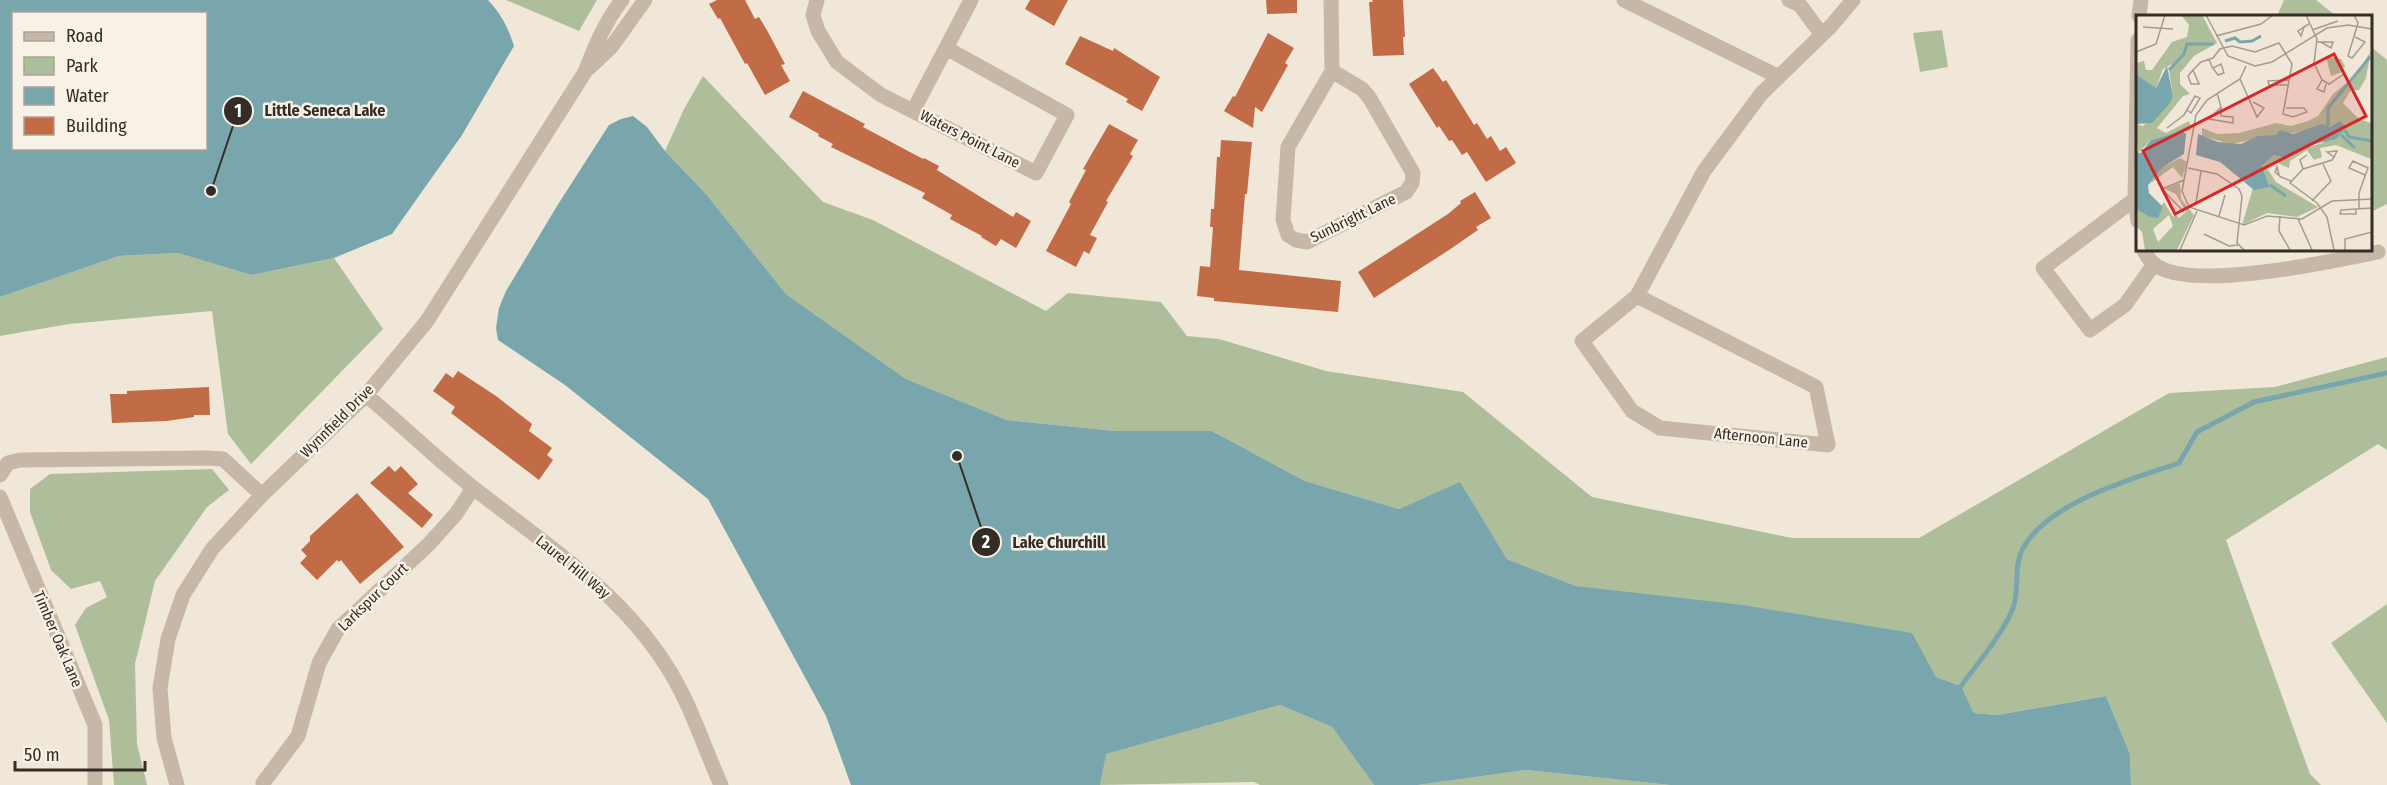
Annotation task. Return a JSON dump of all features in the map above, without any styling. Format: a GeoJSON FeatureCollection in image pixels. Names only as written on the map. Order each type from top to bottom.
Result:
{"type":"FeatureCollection","features":[{"type":"Feature","properties":{"kind":"street","name":"Wynnfield Drive"},"geometry":{"type":"LineString","coordinates":[[177,785],[164,738],[160,688],[168,639],[183,595],[212,549],[262,495],[366,395],[427,321],[585,72],[597,39],[608,18],[622,0]]}},
{"type":"Feature","properties":{"kind":"street","name":"Wynnfield Drive"},"geometry":{"type":"LineString","coordinates":[[585,72],[612,46],[645,0]]}},
{"type":"Feature","properties":{"kind":"street","name":"Waters Point Lane"},"geometry":{"type":"LineString","coordinates":[[817,0],[813,15],[818,32],[837,62],[880,94],[1036,172],[1067,115],[946,48]]}},
{"type":"Feature","properties":{"kind":"street"},"geometry":{"type":"LineString","coordinates":[[913,111],[971,0]]}},
{"type":"Feature","properties":{"kind":"street"},"geometry":{"type":"LineString","coordinates":[[1331,0],[1332,71]]}},
{"type":"Feature","properties":{"kind":"street"},"geometry":{"type":"LineString","coordinates":[[1624,0],[1779,76]]}},
{"type":"Feature","properties":{"kind":"street"},"geometry":{"type":"LineString","coordinates":[[1789,0],[1800,5],[1821,35]]}},
{"type":"Feature","properties":{"kind":"street","name":"Afternoon Lane"},"geometry":{"type":"LineString","coordinates":[[1637,296],[1816,387],[1828,445],[1660,428],[1632,411],[1582,340],[1637,296],[1704,171],[1761,94],[1853,0]]}},
{"type":"Feature","properties":{"kind":"street"},"geometry":{"type":"LineString","coordinates":[[2139,15],[2141,0]]}},
{"type":"Feature","properties":{"kind":"street","name":"Sunbright Lane"},"geometry":{"type":"LineString","coordinates":[[1332,71],[1362,89],[1369,98],[1413,173],[1412,183],[1406,192],[1307,242],[1296,240],[1288,235],[1283,220],[1288,147],[1332,71]]}},
{"type":"Feature","properties":{"kind":"street"},"geometry":{"type":"LineString","coordinates":[[2136,146],[2136,206]]}},
{"type":"Feature","properties":{"kind":"street"},"geometry":{"type":"LineString","coordinates":[[2135,199],[2043,268],[2090,330],[2125,304],[2154,264]]}},
{"type":"Feature","properties":{"kind":"street"},"geometry":{"type":"LineString","coordinates":[[2144,250],[2154,264],[2179,275],[2264,274],[2378,252]]}},
{"type":"Feature","properties":{"kind":"street","name":"Laurel Hill Way"},"geometry":{"type":"LineString","coordinates":[[366,395],[473,488],[593,581],[621,607],[666,664],[682,692],[721,785]]}},
{"type":"Feature","properties":{"kind":"street"},"geometry":{"type":"LineString","coordinates":[[0,475],[9,463],[20,460],[222,459],[262,495]]}},
{"type":"Feature","properties":{"kind":"street","name":"Larkspur Court"},"geometry":{"type":"LineString","coordinates":[[263,783],[298,736],[319,663],[338,629],[429,544],[456,514],[473,488]]}},
{"type":"Feature","properties":{"kind":"street","name":"Timber Oak Lane"},"geometry":{"type":"LineString","coordinates":[[0,497],[95,725],[95,785]]}},
{"type":"Feature","properties":{"kind":"green space"},"geometry":{"type":"Polygon","coordinates":[[[506,0],[597,0],[579,31],[506,0]]]}},
{"type":"Feature","properties":{"kind":"green space"},"geometry":{"type":"Polygon","coordinates":[[[2284,0],[2316,0],[2335,15],[2277,15],[2284,0]]]}},
{"type":"Feature","properties":{"kind":"green space"},"geometry":{"type":"Polygon","coordinates":[[[1942,30],[1948,67],[1920,72],[1913,33],[1942,30]]]}},
{"type":"Feature","properties":{"kind":"green space"},"geometry":{"type":"Polygon","coordinates":[[[2372,48],[2387,60],[2387,204],[2372,212],[2372,48]]]}},
{"type":"Feature","properties":{"kind":"green space"},"geometry":{"type":"Polygon","coordinates":[[[703,76],[823,202],[873,220],[1046,311],[1068,293],[1161,302],[1187,336],[1219,339],[1326,371],[1463,392],[1592,497],[1792,538],[1919,538],[2169,393],[2275,387],[2387,357],[2387,450],[2378,444],[2226,540],[2310,774],[2321,785],[2131,785],[2130,754],[2106,696],[1997,715],[1974,713],[1961,686],[1936,677],[1911,633],[1576,586],[1507,559],[1460,483],[1399,509],[1305,481],[1212,431],[1115,431],[1007,420],[906,379],[786,294],[706,194],[665,151],[684,109],[703,76]]]}},
{"type":"Feature","properties":{"kind":"green space"},"geometry":{"type":"Polygon","coordinates":[[[178,253],[251,275],[334,258],[383,329],[251,464],[228,434],[212,311],[69,324],[0,336],[0,297],[119,256],[178,253]]]}},
{"type":"Feature","properties":{"kind":"green space"},"geometry":{"type":"Polygon","coordinates":[[[212,469],[229,490],[207,507],[155,581],[135,664],[137,744],[147,785],[114,785],[109,720],[75,625],[86,608],[107,597],[100,581],[71,589],[51,570],[30,512],[30,489],[50,474],[212,469]]]}},
{"type":"Feature","properties":{"kind":"green space"},"geometry":{"type":"Polygon","coordinates":[[[2387,604],[2387,723],[2331,643],[2387,604]]]}},
{"type":"Feature","properties":{"kind":"green space"},"geometry":{"type":"Polygon","coordinates":[[[1280,705],[1332,727],[1374,785],[1260,785],[1254,782],[1100,785],[1105,754],[1280,705]]]}},
{"type":"Feature","properties":{"kind":"green space"},"geometry":{"type":"Polygon","coordinates":[[[1526,770],[1670,785],[1418,785],[1526,770]]]}},
{"type":"Feature","properties":{"kind":"water"},"geometry":{"type":"Polygon","coordinates":[[[0,0],[488,0],[504,21],[514,46],[462,135],[392,234],[334,258],[251,275],[178,253],[119,256],[0,297],[0,0]]]}},
{"type":"Feature","properties":{"kind":"water"},"geometry":{"type":"Polygon","coordinates":[[[633,116],[647,127],[665,151],[706,194],[786,294],[906,379],[1007,420],[1115,431],[1212,431],[1305,481],[1399,509],[1460,482],[1507,559],[1576,586],[1743,605],[1912,633],[1936,677],[1961,686],[1974,713],[1997,715],[2106,696],[2130,754],[2131,785],[1670,785],[1526,770],[1418,785],[1374,785],[1332,727],[1280,705],[1106,754],[1100,785],[851,785],[826,716],[708,499],[565,385],[498,340],[496,328],[499,308],[506,291],[557,206],[609,125],[633,116]]]}},
{"type":"Feature","properties":{"kind":"building"},"geometry":{"type":"Polygon","coordinates":[[[717,0],[745,0],[755,19],[759,17],[768,32],[785,64],[781,65],[790,81],[765,95],[720,18],[718,19],[709,4],[717,0]]]}},
{"type":"Feature","properties":{"kind":"building"},"geometry":{"type":"Polygon","coordinates":[[[1030,0],[1068,0],[1054,26],[1025,9],[1030,0]]]}},
{"type":"Feature","properties":{"kind":"building"},"geometry":{"type":"Polygon","coordinates":[[[1266,0],[1297,0],[1297,13],[1267,14],[1266,0]]]}},
{"type":"Feature","properties":{"kind":"building"},"geometry":{"type":"Polygon","coordinates":[[[1372,0],[1403,0],[1404,55],[1373,56],[1369,2],[1373,2],[1372,0]]]}},
{"type":"Feature","properties":{"kind":"building"},"geometry":{"type":"Polygon","coordinates":[[[1268,33],[1294,48],[1285,63],[1288,65],[1262,112],[1255,107],[1253,128],[1224,111],[1233,96],[1235,97],[1268,33]]]}},
{"type":"Feature","properties":{"kind":"building"},"geometry":{"type":"Polygon","coordinates":[[[1080,36],[1113,51],[1114,48],[1160,77],[1142,111],[1126,102],[1128,99],[1065,64],[1080,36]]]}},
{"type":"Feature","properties":{"kind":"building"},"geometry":{"type":"Polygon","coordinates":[[[1433,68],[1443,82],[1446,80],[1474,125],[1477,123],[1487,139],[1491,136],[1500,151],[1506,147],[1516,163],[1486,182],[1467,152],[1462,155],[1452,140],[1449,141],[1439,126],[1437,128],[1409,84],[1433,68]]]}},
{"type":"Feature","properties":{"kind":"building"},"geometry":{"type":"Polygon","coordinates":[[[803,91],[865,124],[863,127],[939,166],[937,170],[1013,217],[1016,212],[1031,221],[1016,248],[1001,239],[996,246],[950,219],[952,215],[922,198],[925,193],[831,147],[833,144],[818,136],[819,134],[789,117],[803,91]]]}},
{"type":"Feature","properties":{"kind":"building"},"geometry":{"type":"Polygon","coordinates":[[[1109,124],[1138,140],[1130,154],[1133,156],[1106,201],[1108,202],[1090,235],[1097,238],[1089,254],[1084,251],[1076,267],[1046,251],[1071,204],[1069,202],[1086,170],[1083,169],[1109,124]]]}},
{"type":"Feature","properties":{"kind":"building"},"geometry":{"type":"Polygon","coordinates":[[[1221,140],[1252,142],[1239,270],[1341,281],[1338,312],[1214,301],[1214,298],[1197,296],[1200,266],[1210,267],[1213,227],[1210,227],[1211,209],[1214,209],[1217,157],[1220,157],[1221,140]]]}},
{"type":"Feature","properties":{"kind":"building"},"geometry":{"type":"Polygon","coordinates":[[[1475,192],[1491,218],[1476,227],[1478,230],[1449,250],[1374,298],[1358,272],[1448,214],[1461,203],[1460,201],[1475,192]]]}},
{"type":"Feature","properties":{"kind":"building"},"geometry":{"type":"Polygon","coordinates":[[[458,371],[496,396],[532,424],[529,431],[552,448],[547,455],[553,460],[539,480],[451,413],[455,407],[433,391],[446,373],[453,378],[458,371]]]}},
{"type":"Feature","properties":{"kind":"building"},"geometry":{"type":"Polygon","coordinates":[[[209,387],[210,415],[194,415],[194,417],[167,421],[112,423],[110,394],[209,387]]]}},
{"type":"Feature","properties":{"kind":"building"},"geometry":{"type":"Polygon","coordinates":[[[389,466],[395,472],[401,466],[418,484],[408,493],[433,515],[422,528],[370,483],[389,466]]]}},
{"type":"Feature","properties":{"kind":"building"},"geometry":{"type":"Polygon","coordinates":[[[357,493],[404,547],[360,584],[341,560],[339,562],[337,560],[317,580],[300,563],[307,556],[301,550],[310,541],[310,536],[357,493]]]}},
{"type":"Feature","properties":{"kind":"waterway"},"geometry":{"type":"LineString","coordinates":[[1961,686],[2005,625],[2014,605],[2018,563],[2022,550],[2034,533],[2050,519],[2070,506],[2114,485],[2179,463],[2197,432],[2254,402],[2387,373]]}},
{"type":"Feature","properties":{"kind":"place","name":"Little Seneca Lake"},"geometry":{"type":"Point","coordinates":[211,191]}},
{"type":"Feature","properties":{"kind":"place","name":"Lake Churchill"},"geometry":{"type":"Point","coordinates":[957,456]}}]}
